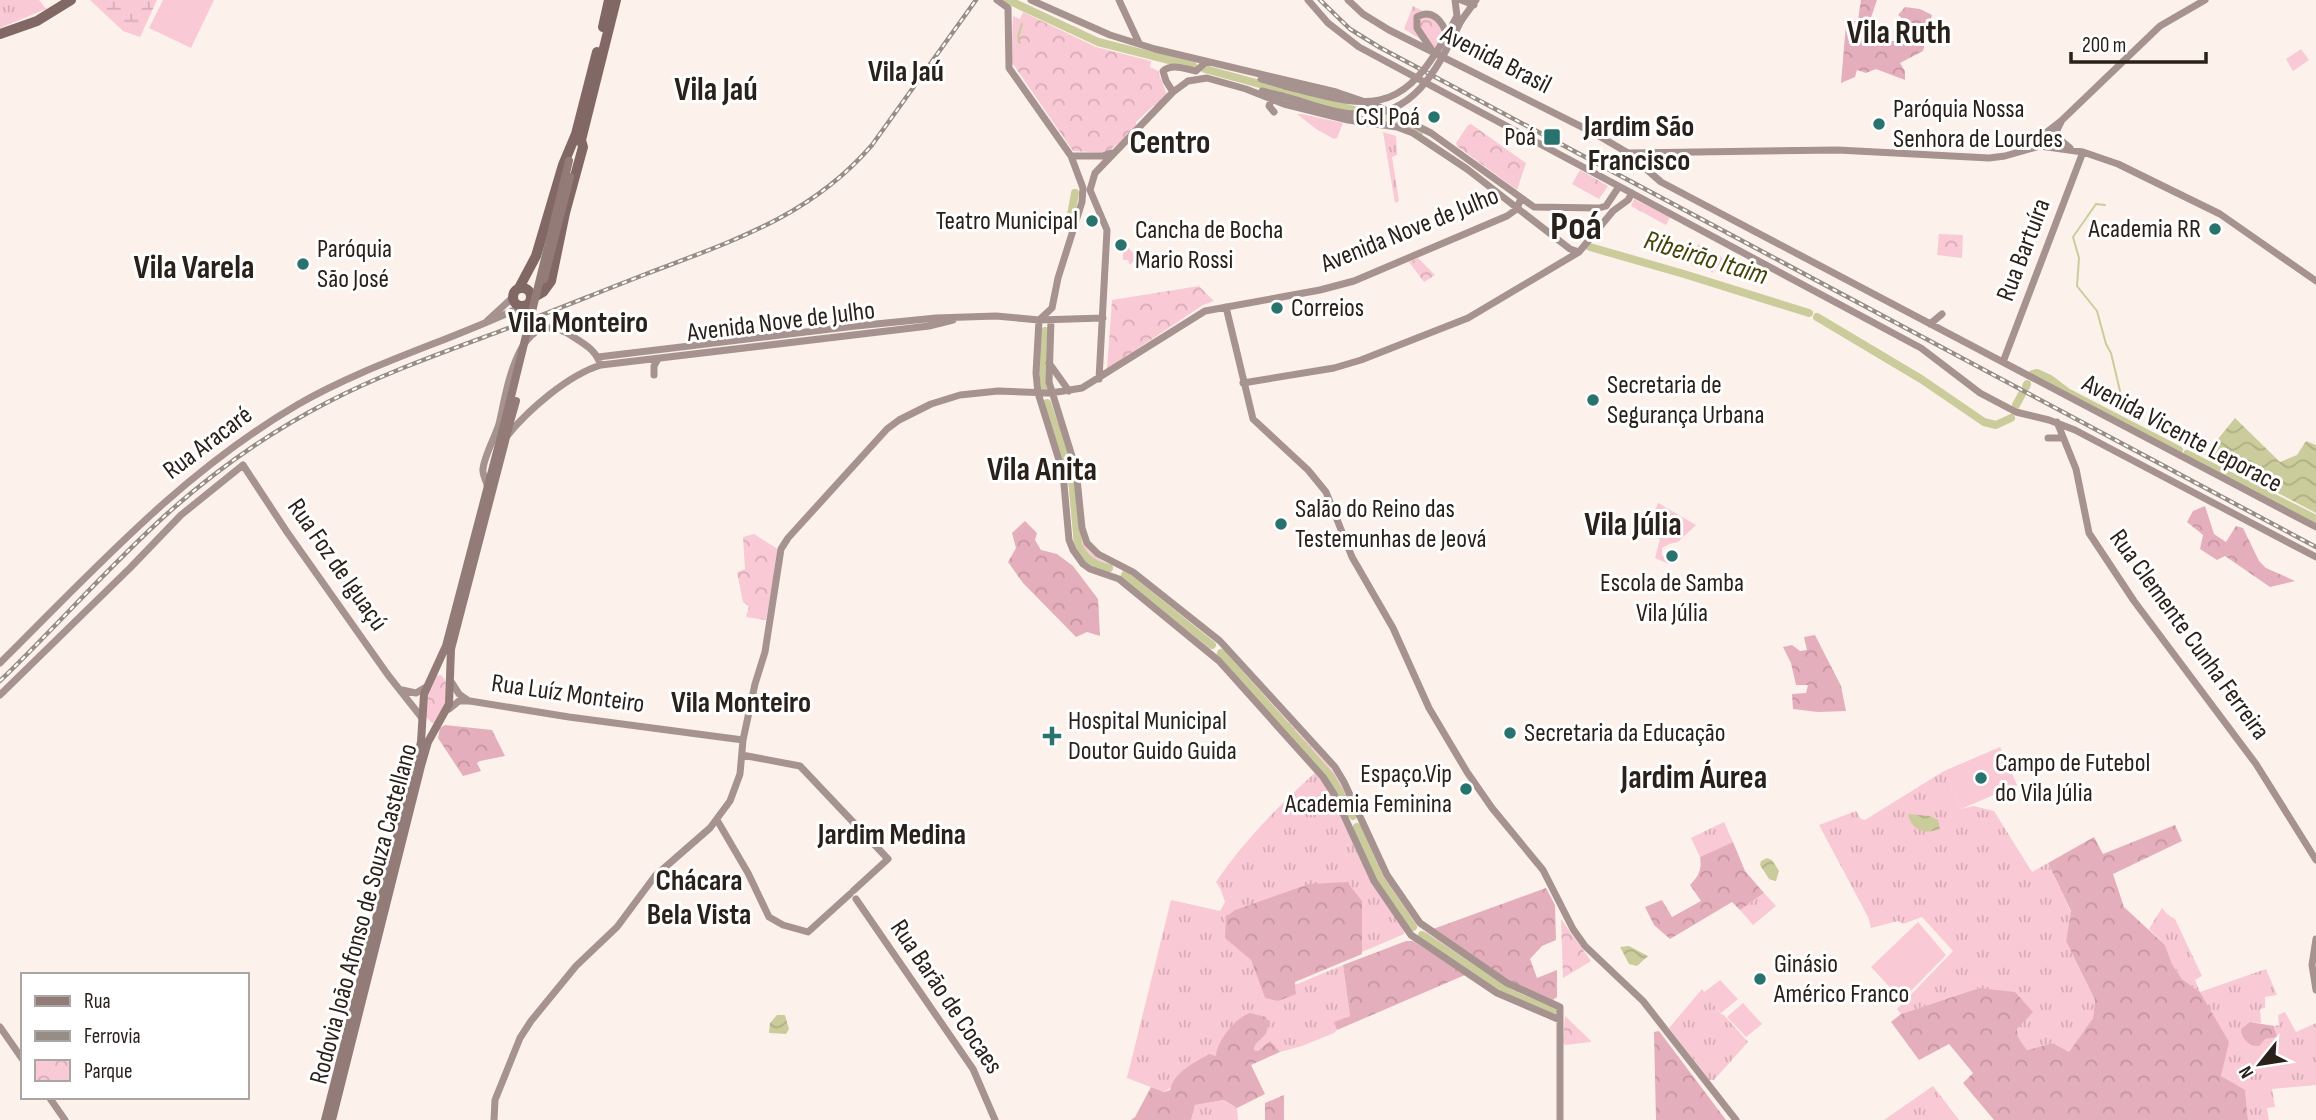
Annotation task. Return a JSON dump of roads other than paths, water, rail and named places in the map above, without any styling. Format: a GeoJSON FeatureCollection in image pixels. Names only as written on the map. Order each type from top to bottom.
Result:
{"type":"FeatureCollection","features":[{"type":"Feature","properties":{"kind":"highway"},"geometry":{"type":"LineString","coordinates":[[0,34],[37,21],[71,0]]}},
{"type":"Feature","properties":{"kind":"highway"},"geometry":{"type":"LineString","coordinates":[[609,0],[578,140],[583,147],[565,213],[551,281],[543,292],[531,299],[528,305],[521,307],[516,305],[514,291],[519,288],[536,256],[563,165],[578,140],[616,0]]}},
{"type":"Feature","properties":{"kind":"highway"},"geometry":{"type":"LineString","coordinates":[[519,288],[528,290],[531,299]]}},
{"type":"Feature","properties":{"kind":"main road"},"geometry":{"type":"LineString","coordinates":[[997,0],[1008,8],[1009,68],[1071,156],[1081,179],[1082,202],[1058,278],[1052,308],[1039,320],[1036,373],[1038,393],[1063,473],[1069,540],[1077,557],[1090,569],[1119,579],[1208,651],[1297,746],[1329,785],[1374,881],[1411,935],[1497,993],[1560,1020]]}},
{"type":"Feature","properties":{"kind":"main road"},"geometry":{"type":"LineString","coordinates":[[1031,0],[1110,35],[1203,64],[1356,103],[1385,100],[1416,80],[1445,39],[1457,16],[1455,0]]}},
{"type":"Feature","properties":{"kind":"main road"},"geometry":{"type":"LineString","coordinates":[[1119,0],[1139,43]]}},
{"type":"Feature","properties":{"kind":"main road"},"geometry":{"type":"LineString","coordinates":[[1308,0],[1328,23],[1359,47],[1921,348],[1980,393],[2013,411],[2057,422],[2316,557]]}},
{"type":"Feature","properties":{"kind":"main road","name":"Avenida Brasil"},"geometry":{"type":"LineString","coordinates":[[1348,0],[1375,22],[1629,153],[1661,182],[1930,324]]}},
{"type":"Feature","properties":{"kind":"main road"},"geometry":{"type":"LineString","coordinates":[[1461,0],[1475,3]]}},
{"type":"Feature","properties":{"kind":"main road"},"geometry":{"type":"LineString","coordinates":[[2025,149],[2061,121],[2160,26],[2205,0]]}},
{"type":"Feature","properties":{"kind":"main road"},"geometry":{"type":"LineString","coordinates":[[1278,99],[1274,114],[1269,106],[1278,99],[1355,114],[1376,113],[1395,107],[1412,97],[1430,79],[1468,9],[1475,3]]}},
{"type":"Feature","properties":{"kind":"main road"},"geometry":{"type":"LineString","coordinates":[[1433,52],[1417,28],[1417,17],[1425,13],[1432,14],[1443,25],[1445,39]]}},
{"type":"Feature","properties":{"kind":"main road"},"geometry":{"type":"LineString","coordinates":[[1173,92],[1164,77],[1163,71],[1166,68],[1171,66],[1196,71],[1210,61],[1336,92],[1399,116],[1449,145],[1534,207],[1599,208],[1607,204],[1618,188]]}},
{"type":"Feature","properties":{"kind":"main road"},"geometry":{"type":"LineString","coordinates":[[1099,379],[1107,230],[1091,194],[1093,177],[1173,92],[1197,78],[1207,78],[1251,90],[1348,120],[1384,123],[1413,133],[1467,169],[1570,249],[1578,252]]}},
{"type":"Feature","properties":{"kind":"main road"},"geometry":{"type":"LineString","coordinates":[[1384,123],[1389,120],[1390,112]]}},
{"type":"Feature","properties":{"kind":"main road"},"geometry":{"type":"LineString","coordinates":[[1397,127],[1394,121],[1399,116]]}},
{"type":"Feature","properties":{"kind":"main road"},"geometry":{"type":"LineString","coordinates":[[2061,121],[2057,138],[2074,150]]}},
{"type":"Feature","properties":{"kind":"main road"},"geometry":{"type":"LineString","coordinates":[[398,688],[412,694],[426,687],[446,646],[487,485],[508,421],[578,140]]}},
{"type":"Feature","properties":{"kind":"main road"},"geometry":{"type":"LineString","coordinates":[[1629,153],[1838,150],[1989,158],[2040,146],[2074,150],[2118,164],[2220,214],[2316,281]]}},
{"type":"Feature","properties":{"kind":"main road"},"geometry":{"type":"LineString","coordinates":[[1071,156],[1108,155],[1117,151]]}},
{"type":"Feature","properties":{"kind":"main road","name":"Rua Bartuíra"},"geometry":{"type":"LineString","coordinates":[[2003,362],[2083,152]]}},
{"type":"Feature","properties":{"kind":"main road"},"geometry":{"type":"LineString","coordinates":[[1081,179],[1093,177]]}},
{"type":"Feature","properties":{"kind":"main road"},"geometry":{"type":"LineString","coordinates":[[1243,383],[1334,368],[1409,343],[1468,318],[1578,252],[1632,193]]}},
{"type":"Feature","properties":{"kind":"main road","name":"Avenida Nove de Julho"},"geometry":{"type":"LineString","coordinates":[[494,1120],[495,1100],[520,1038],[531,1021],[566,977],[624,919],[655,876],[717,820],[736,788],[743,740],[765,652],[779,554],[788,538],[887,429],[931,404],[960,395],[998,391],[1051,393],[1082,388],[1205,310],[1320,290],[1354,281],[1507,216],[1517,209],[1521,198]]}},
{"type":"Feature","properties":{"kind":"main road"},"geometry":{"type":"LineString","coordinates":[[1599,208],[1609,216]]}},
{"type":"Feature","properties":{"kind":"main road","name":"Rua Aracaré"},"geometry":{"type":"LineString","coordinates":[[486,323],[513,298]]}},
{"type":"Feature","properties":{"kind":"main road","name":"Rua Aracaré"},"geometry":{"type":"LineString","coordinates":[[0,663],[143,520],[230,448],[296,406],[360,372],[521,307]]}},
{"type":"Feature","properties":{"kind":"main road"},"geometry":{"type":"LineString","coordinates":[[1226,307],[1248,408],[1256,424],[1308,470],[1326,492],[1352,557],[1392,628],[1429,708],[1467,772],[1492,808],[1537,861],[1585,946],[1643,1001],[1737,1120]]}},
{"type":"Feature","properties":{"kind":"main road"},"geometry":{"type":"LineString","coordinates":[[1052,308],[1062,320]]}},
{"type":"Feature","properties":{"kind":"main road"},"geometry":{"type":"LineString","coordinates":[[1930,324],[1942,314]]}},
{"type":"Feature","properties":{"kind":"main road","name":"Avenida Nove de Julho"},"geometry":{"type":"LineString","coordinates":[[507,437],[523,418],[572,378],[599,361],[876,323],[960,318],[1103,318]]}},
{"type":"Feature","properties":{"kind":"main road","name":"Avenida Nove de Julho"},"geometry":{"type":"LineString","coordinates":[[599,361],[658,359],[929,326],[960,318]]}},
{"type":"Feature","properties":{"kind":"main road"},"geometry":{"type":"LineString","coordinates":[[1051,320],[1051,393],[1076,469],[1082,528],[1087,543],[1098,554],[1133,572],[1220,641],[1318,748],[1345,782],[1382,867],[1424,927],[1507,983],[1560,1007],[1560,1120]]}},
{"type":"Feature","properties":{"kind":"main road","name":"Avenida Vicente Leporace"},"geometry":{"type":"LineString","coordinates":[[1930,324],[2316,527]]}},
{"type":"Feature","properties":{"kind":"main road"},"geometry":{"type":"LineString","coordinates":[[487,485],[483,467],[498,428],[515,360],[523,345],[537,331],[556,330],[569,334],[591,349],[599,361]]}},
{"type":"Feature","properties":{"kind":"main road"},"geometry":{"type":"LineString","coordinates":[[654,375],[654,366],[658,359]]}},
{"type":"Feature","properties":{"kind":"main road"},"geometry":{"type":"LineString","coordinates":[[1049,362],[1069,391]]}},
{"type":"Feature","properties":{"kind":"main road"},"geometry":{"type":"LineString","coordinates":[[451,682],[452,649],[507,437],[508,421]]}},
{"type":"Feature","properties":{"kind":"main road","name":"Rua Clemente Cunha Ferreira"},"geometry":{"type":"LineString","coordinates":[[2057,422],[2078,478],[2089,533],[2134,601],[2256,764],[2316,860]]}},
{"type":"Feature","properties":{"kind":"main road"},"geometry":{"type":"LineString","coordinates":[[2048,438],[2063,438]]}},
{"type":"Feature","properties":{"kind":"main road","name":"Rua Foz de Iguaçú"},"geometry":{"type":"LineString","coordinates":[[0,695],[181,515],[243,465],[287,532],[423,720]]}},
{"type":"Feature","properties":{"kind":"main road"},"geometry":{"type":"LineString","coordinates":[[432,676],[438,671],[444,671],[451,682]]}},
{"type":"Feature","properties":{"kind":"main road","name":"Rua Luíz Monteiro"},"geometry":{"type":"LineString","coordinates":[[451,682],[459,694],[470,701]]}},
{"type":"Feature","properties":{"kind":"main road","name":"Rodovia João Afonso de Souza Castellano"},"geometry":{"type":"LineString","coordinates":[[332,1120],[421,766],[428,743],[444,716],[451,697],[451,682]]}},
{"type":"Feature","properties":{"kind":"main road","name":"Rodovia João Afonso de Souza Castellano"},"geometry":{"type":"LineString","coordinates":[[325,1120],[419,748],[423,720],[422,702],[426,687]]}},
{"type":"Feature","properties":{"kind":"main road","name":"Rua Luíz Monteiro"},"geometry":{"type":"LineString","coordinates":[[444,716],[455,703],[470,701],[743,740]]}},
{"type":"Feature","properties":{"kind":"main road"},"geometry":{"type":"LineString","coordinates":[[423,720],[432,726],[444,716]]}},
{"type":"Feature","properties":{"kind":"main road"},"geometry":{"type":"LineString","coordinates":[[717,820],[748,873],[769,917],[783,925],[808,932],[841,902],[854,896],[863,883],[888,859],[800,766],[742,755]]}},
{"type":"Feature","properties":{"kind":"main road","name":"Rua Barão de Cocaes"},"geometry":{"type":"LineString","coordinates":[[854,896],[973,1069],[995,1120]]}},
{"type":"Feature","properties":{"kind":"main road"},"geometry":{"type":"LineString","coordinates":[[2316,939],[2312,965],[2316,990]]}},
{"type":"Feature","properties":{"kind":"main road"},"geometry":{"type":"LineString","coordinates":[[0,1027],[21,1057]]}},
{"type":"Feature","properties":{"kind":"main road"},"geometry":{"type":"LineString","coordinates":[[50,1099],[65,1120]]}},
{"type":"Feature","properties":{"kind":"water"},"geometry":{"type":"Polygon","coordinates":[[[2235,418],[2280,462],[2297,455],[2306,441],[2316,445],[2316,513],[2205,455],[2235,418]]]}},
{"type":"Feature","properties":{"kind":"water"},"geometry":{"type":"Polygon","coordinates":[[[1908,814],[1930,816],[1938,820],[1940,829],[1920,830],[1912,824],[1908,814]]]}},
{"type":"Feature","properties":{"kind":"water"},"geometry":{"type":"Polygon","coordinates":[[[1767,858],[1772,860],[1779,871],[1776,881],[1769,879],[1760,865],[1761,861],[1767,858]]]}},
{"type":"Feature","properties":{"kind":"water"},"geometry":{"type":"Polygon","coordinates":[[[1629,946],[1648,956],[1637,966],[1629,964],[1620,947],[1629,946]]]}},
{"type":"Feature","properties":{"kind":"water"},"geometry":{"type":"Polygon","coordinates":[[[777,1015],[785,1015],[789,1029],[786,1034],[769,1033],[770,1023],[777,1015]]]}},
{"type":"Feature","properties":{"kind":"waterway","name":"Ribeirão Itaim"},"geometry":{"type":"LineString","coordinates":[[1008,0],[1098,42],[1193,66]]}},
{"type":"Feature","properties":{"kind":"waterway"},"geometry":{"type":"LineString","coordinates":[[1020,43],[1018,37],[1022,24]]}},
{"type":"Feature","properties":{"kind":"waterway","name":"Ribeirão Itaim"},"geometry":{"type":"LineString","coordinates":[[1205,69],[1387,119]]}},
{"type":"Feature","properties":{"kind":"waterway","name":"Ribeirão Itaim"},"geometry":{"type":"LineString","coordinates":[[1400,123],[1419,133]]}},
{"type":"Feature","properties":{"kind":"waterway"},"geometry":{"type":"LineString","coordinates":[[1069,226],[1075,193]]}},
{"type":"Feature","properties":{"kind":"waterway"},"geometry":{"type":"LineString","coordinates":[[2105,205],[2096,204],[2073,237],[2079,258],[2077,286],[2097,311],[2111,353],[2120,391],[2116,405]]}},
{"type":"Feature","properties":{"kind":"waterway","name":"Ribeirão Itaim"},"geometry":{"type":"LineString","coordinates":[[1590,247],[1809,313]]}},
{"type":"Feature","properties":{"kind":"waterway","name":"Ribeirão Itaim"},"geometry":{"type":"LineString","coordinates":[[1817,317],[1921,379],[1984,422],[1996,425],[2011,418]]}},
{"type":"Feature","properties":{"kind":"waterway"},"geometry":{"type":"LineString","coordinates":[[1045,331],[1045,388]]}},
{"type":"Feature","properties":{"kind":"waterway","name":"Ribeirão Itaim"},"geometry":{"type":"LineString","coordinates":[[2033,374],[2050,379],[2067,392],[2179,450]]}},
{"type":"Feature","properties":{"kind":"waterway","name":"Ribeirão Itaim"},"geometry":{"type":"LineString","coordinates":[[2016,405],[2022,394]]}},
{"type":"Feature","properties":{"kind":"waterway"},"geometry":{"type":"LineString","coordinates":[[1047,403],[1072,477],[1078,545],[1090,561],[1109,568]]}},
{"type":"Feature","properties":{"kind":"waterway","name":"Ribeirão Itaim"},"geometry":{"type":"LineString","coordinates":[[2187,454],[2316,519]]}},
{"type":"Feature","properties":{"kind":"waterway"},"geometry":{"type":"LineString","coordinates":[[1125,575],[1212,645]]}},
{"type":"Feature","properties":{"kind":"waterway"},"geometry":{"type":"LineString","coordinates":[[1221,653],[1331,777],[1353,816]]}},
{"type":"Feature","properties":{"kind":"waterway"},"geometry":{"type":"LineString","coordinates":[[1357,827],[1380,879],[1413,927]]}},
{"type":"Feature","properties":{"kind":"waterway"},"geometry":{"type":"LineString","coordinates":[[1422,935],[1513,995],[1553,1011]]}},
{"type":"Feature","properties":{"kind":"railway"},"geometry":{"type":"LineString","coordinates":[[0,681],[168,513],[224,467],[285,426],[390,373],[739,238],[796,209],[823,191],[872,145],[976,0]]}},
{"type":"Feature","properties":{"kind":"railway"},"geometry":{"type":"LineString","coordinates":[[1320,0],[1350,29],[1379,47],[2316,547]]}},
{"type":"Feature","properties":{"kind":"place","name":"CSI Poá"},"geometry":{"type":"Point","coordinates":[1434,117]}},
{"type":"Feature","properties":{"kind":"place","name":"Paróquia Nossa Senhora de Lourdes"},"geometry":{"type":"Point","coordinates":[1879,124]}},
{"type":"Feature","properties":{"kind":"place","name":"Poá"},"geometry":{"type":"Point","coordinates":[1552,137]}},
{"type":"Feature","properties":{"kind":"place","name":"Teatro Municipal"},"geometry":{"type":"Point","coordinates":[1092,221]}},
{"type":"Feature","properties":{"kind":"place","name":"Academia RR"},"geometry":{"type":"Point","coordinates":[2215,229]}},
{"type":"Feature","properties":{"kind":"place","name":"Cancha de Bocha Mario Rossi"},"geometry":{"type":"Point","coordinates":[1121,245]}},
{"type":"Feature","properties":{"kind":"place","name":"Paróquia São José"},"geometry":{"type":"Point","coordinates":[303,264]}},
{"type":"Feature","properties":{"kind":"place","name":"Correios"},"geometry":{"type":"Point","coordinates":[1277,308]}},
{"type":"Feature","properties":{"kind":"place","name":"Secretaria de Segurança Urbana"},"geometry":{"type":"Point","coordinates":[1593,400]}},
{"type":"Feature","properties":{"kind":"place","name":"Salão do Reino das Testemunhas de Jeová"},"geometry":{"type":"Point","coordinates":[1281,524]}},
{"type":"Feature","properties":{"kind":"place","name":"Escola de Samba Vila Júlia"},"geometry":{"type":"Point","coordinates":[1672,556]}},
{"type":"Feature","properties":{"kind":"place","name":"Secretaria da Educação"},"geometry":{"type":"Point","coordinates":[1510,733]}},
{"type":"Feature","properties":{"kind":"place","name":"Hospital Municipal Doutor Guido Guida"},"geometry":{"type":"Point","coordinates":[1052,736]}},
{"type":"Feature","properties":{"kind":"place","name":"Campo de Futebol do Vila Júlia"},"geometry":{"type":"Point","coordinates":[1981,778]}},
{"type":"Feature","properties":{"kind":"place","name":"Espaço.Vip Academia Feminina"},"geometry":{"type":"Point","coordinates":[1466,789]}},
{"type":"Feature","properties":{"kind":"place","name":"Ginásio Américo Franco"},"geometry":{"type":"Point","coordinates":[1760,979]}},
{"type":"Feature","properties":{"kind":"district","name":"Vila Ruth"},"geometry":{"type":"Point","coordinates":[1899,33]}},
{"type":"Feature","properties":{"kind":"district","name":"Vila Jaú"},"geometry":{"type":"Point","coordinates":[906,72]}},
{"type":"Feature","properties":{"kind":"district","name":"Vila Jaú"},"geometry":{"type":"Point","coordinates":[716,90]}},
{"type":"Feature","properties":{"kind":"district","name":"Centro"},"geometry":{"type":"Point","coordinates":[1170,143]}},
{"type":"Feature","properties":{"kind":"district","name":"Jardim São Francisco"},"geometry":{"type":"Point","coordinates":[1639,144]}},
{"type":"Feature","properties":{"kind":"district","name":"Poá"},"geometry":{"type":"Point","coordinates":[1576,227]}},
{"type":"Feature","properties":{"kind":"district","name":"Vila Varela"},"geometry":{"type":"Point","coordinates":[194,268]}},
{"type":"Feature","properties":{"kind":"district","name":"Vila Monteiro"},"geometry":{"type":"Point","coordinates":[578,323]}},
{"type":"Feature","properties":{"kind":"district","name":"Vila Anita"},"geometry":{"type":"Point","coordinates":[1042,470]}},
{"type":"Feature","properties":{"kind":"district","name":"Vila Júlia"},"geometry":{"type":"Point","coordinates":[1633,525]}},
{"type":"Feature","properties":{"kind":"district","name":"Vila Monteiro"},"geometry":{"type":"Point","coordinates":[741,703]}},
{"type":"Feature","properties":{"kind":"district","name":"Jardim Áurea"},"geometry":{"type":"Point","coordinates":[1694,778]}},
{"type":"Feature","properties":{"kind":"district","name":"Jardim Medina"},"geometry":{"type":"Point","coordinates":[892,835]}},
{"type":"Feature","properties":{"kind":"district","name":"Chácara Bela Vista"},"geometry":{"type":"Point","coordinates":[699,898]}}]}
